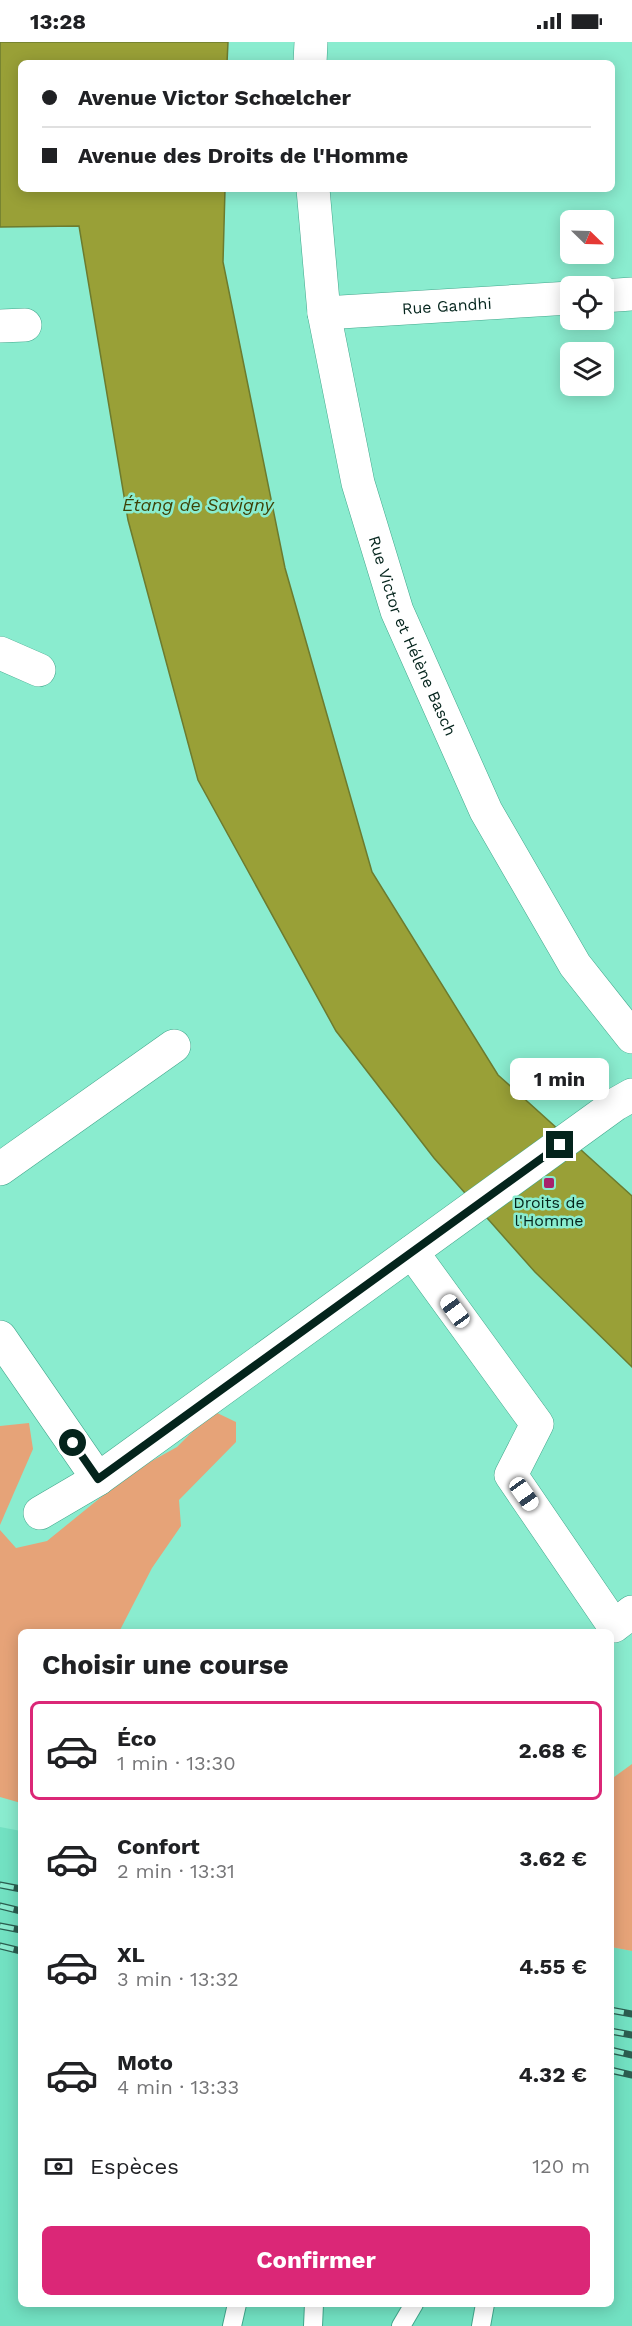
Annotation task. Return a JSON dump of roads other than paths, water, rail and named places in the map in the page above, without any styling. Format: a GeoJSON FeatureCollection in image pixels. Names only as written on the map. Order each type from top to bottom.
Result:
{"type":"FeatureCollection","features":[{"type":"Feature","properties":{"kind":"street"},"geometry":{"type":"LineString","coordinates":[[310,60],[311,42]]}},
{"type":"Feature","properties":{"kind":"street","name":"Rue Victor et Hélène Basch"},"geometry":{"type":"LineString","coordinates":[[313,192],[324,313],[358,483],[402,622],[486,811],[575,965],[632,1037]]}},
{"type":"Feature","properties":{"kind":"street"},"geometry":{"type":"LineString","coordinates":[[614,295],[632,294]]}},
{"type":"Feature","properties":{"kind":"street","name":"Rue Gandhi"},"geometry":{"type":"LineString","coordinates":[[324,313],[560,299]]}},
{"type":"Feature","properties":{"kind":"street"},"geometry":{"type":"LineString","coordinates":[[0,653],[39,670]]}},
{"type":"Feature","properties":{"kind":"street"},"geometry":{"type":"LineString","coordinates":[[0,1169],[174,1046]]}},
{"type":"Feature","properties":{"kind":"street"},"geometry":{"type":"LineString","coordinates":[[40,1513],[98,1479],[624,1099]]}},
{"type":"Feature","properties":{"kind":"street"},"geometry":{"type":"LineString","coordinates":[[412,1252],[537,1424],[511,1475],[614,1626],[632,1612]]}},
{"type":"Feature","properties":{"kind":"street"},"geometry":{"type":"LineString","coordinates":[[0,1337],[98,1479]]}},
{"type":"Feature","properties":{"kind":"lane"},"geometry":{"type":"LineString","coordinates":[[232,2326],[236,2307]]}},
{"type":"Feature","properties":{"kind":"lane"},"geometry":{"type":"LineString","coordinates":[[313,2326],[314,2307]]}},
{"type":"Feature","properties":{"kind":"lane"},"geometry":{"type":"LineString","coordinates":[[401,2326],[412,2307]]}},
{"type":"Feature","properties":{"kind":"lane"},"geometry":{"type":"LineString","coordinates":[[481,2326],[484,2307]]}},
{"type":"Feature","properties":{"kind":"water","name":"Étang de Savigny"},"geometry":{"type":"Polygon","coordinates":[[[0,42],[228,42],[227,60],[18,60],[18,192],[225,192],[223,262],[285,568],[372,872],[498,1075],[632,1196],[632,1367],[535,1272],[434,1158],[336,1031],[198,780],[128,520],[79,226],[0,227],[0,42]]]}},
{"type":"Feature","properties":{"kind":"railway"},"geometry":{"type":"LineString","coordinates":[[0,1885],[18,1888]]}},
{"type":"Feature","properties":{"kind":"railway"},"geometry":{"type":"LineString","coordinates":[[0,1906],[18,1910]]}},
{"type":"Feature","properties":{"kind":"railway"},"geometry":{"type":"LineString","coordinates":[[0,1926],[18,1929]]}},
{"type":"Feature","properties":{"kind":"railway"},"geometry":{"type":"LineString","coordinates":[[0,1946],[18,1950]]}},
{"type":"Feature","properties":{"kind":"railway"},"geometry":{"type":"LineString","coordinates":[[614,2011],[632,2014]]}},
{"type":"Feature","properties":{"kind":"railway"},"geometry":{"type":"LineString","coordinates":[[614,2032],[632,2035]]}},
{"type":"Feature","properties":{"kind":"railway"},"geometry":{"type":"LineString","coordinates":[[614,2051],[632,2055]]}},
{"type":"Feature","properties":{"kind":"railway"},"geometry":{"type":"LineString","coordinates":[[614,2071],[632,2075]]}},
{"type":"Feature","properties":{"kind":"place","name":"Droits de l'Homme"},"geometry":{"type":"Point","coordinates":[549,1183]}}]}
